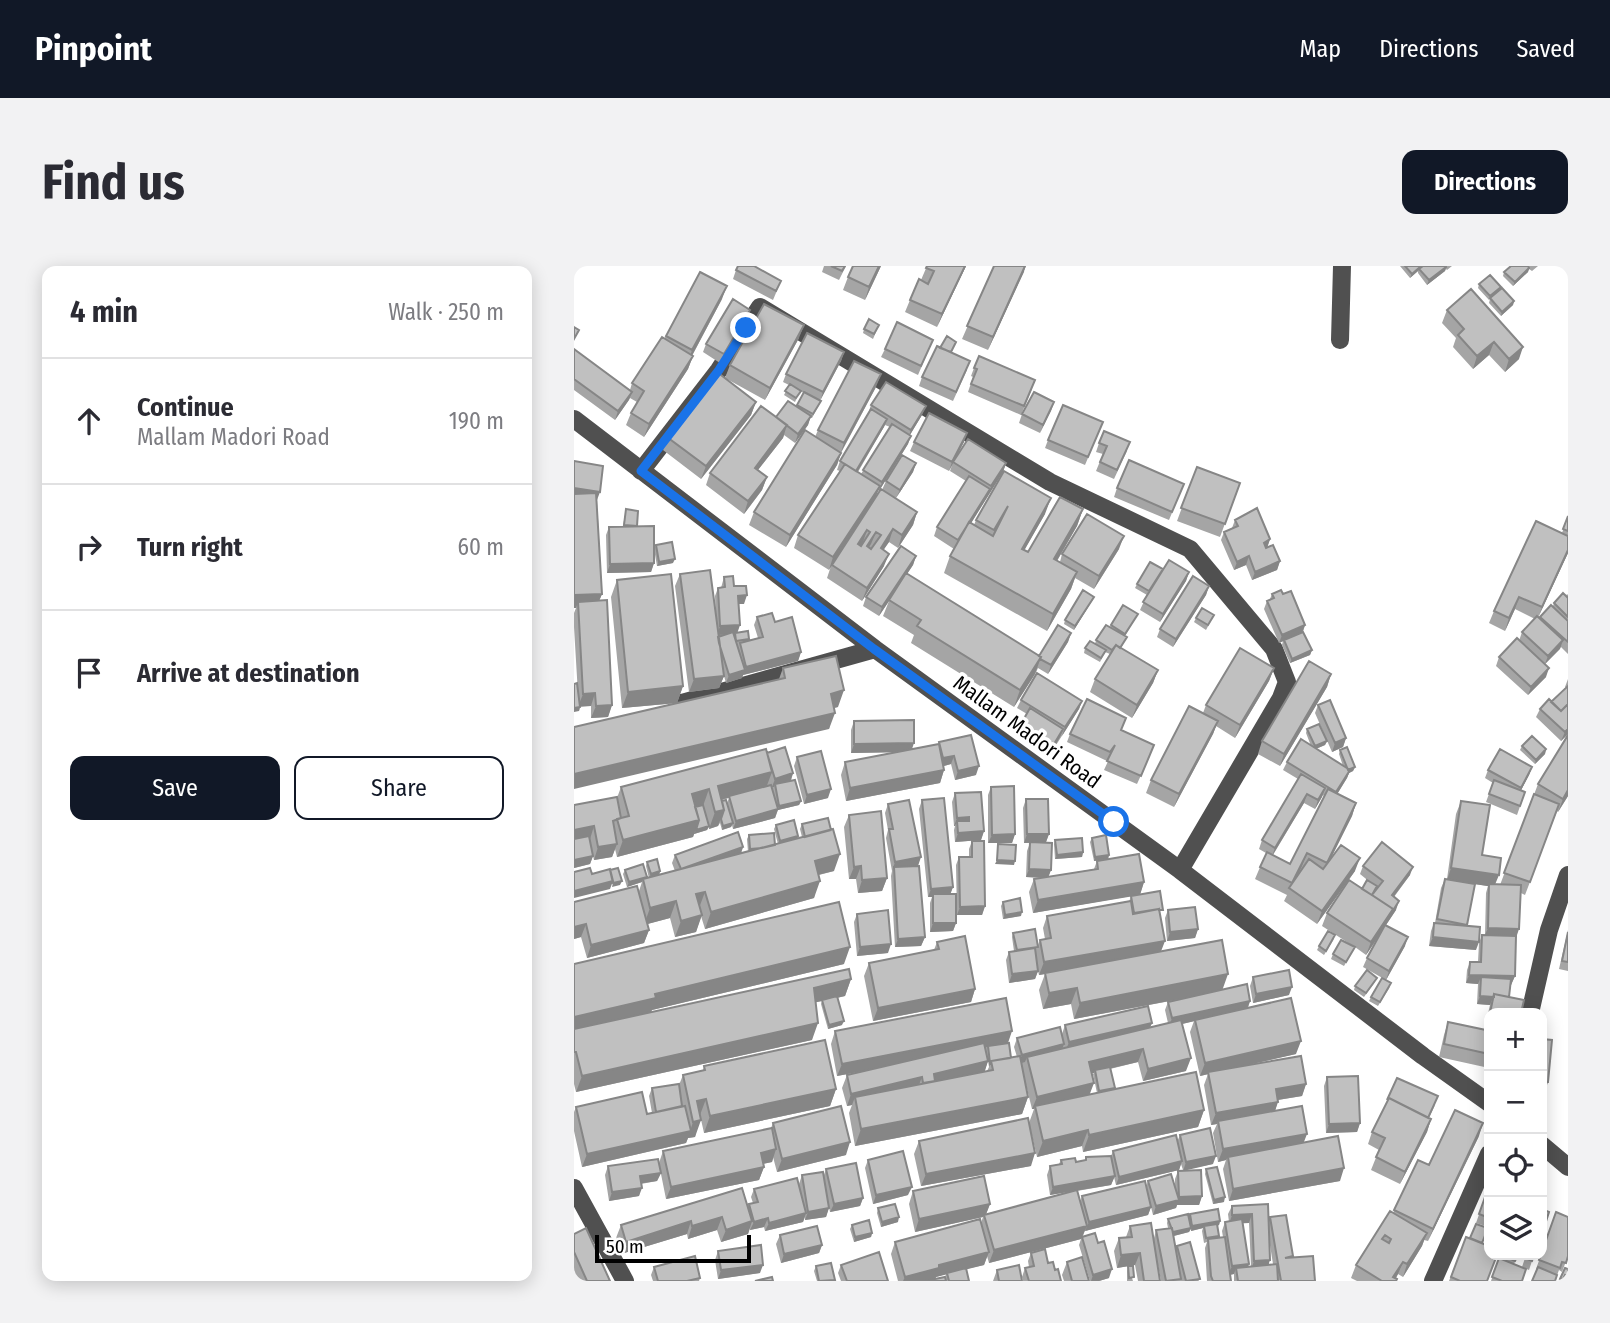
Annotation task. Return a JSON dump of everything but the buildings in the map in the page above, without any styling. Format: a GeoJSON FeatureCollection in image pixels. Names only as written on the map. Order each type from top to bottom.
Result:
{"type":"FeatureCollection","features":[{"type":"Feature","properties":{"kind":"street"},"geometry":{"type":"LineString","coordinates":[[1340,340],[1342,266]]}},
{"type":"Feature","properties":{"kind":"street"},"geometry":{"type":"LineString","coordinates":[[641,471],[719,370],[760,306],[1050,482],[1190,549],[1273,649],[1287,682],[1281,698],[1180,870]]}},
{"type":"Feature","properties":{"kind":"street","name":"Mallam Madori Road"},"geometry":{"type":"LineString","coordinates":[[574,419],[874,649],[1180,870],[1484,1099]]}},
{"type":"Feature","properties":{"kind":"street"},"geometry":{"type":"LineString","coordinates":[[666,707],[874,649]]}},
{"type":"Feature","properties":{"kind":"street"},"geometry":{"type":"LineString","coordinates":[[1531,1008],[1549,930],[1568,875]]}},
{"type":"Feature","properties":{"kind":"street"},"geometry":{"type":"LineString","coordinates":[[1547,1149],[1568,1167]]}},
{"type":"Feature","properties":{"kind":"street"},"geometry":{"type":"LineString","coordinates":[[1433,1281],[1484,1165]]}},
{"type":"Feature","properties":{"kind":"street"},"geometry":{"type":"LineString","coordinates":[[574,1188],[625,1281]]}},
{"type":"Feature","properties":{"kind":"route"},"geometry":{"type":"LineString","coordinates":[[746,328],[719,370],[641,471],[874,649],[1114,822]]}}]}
